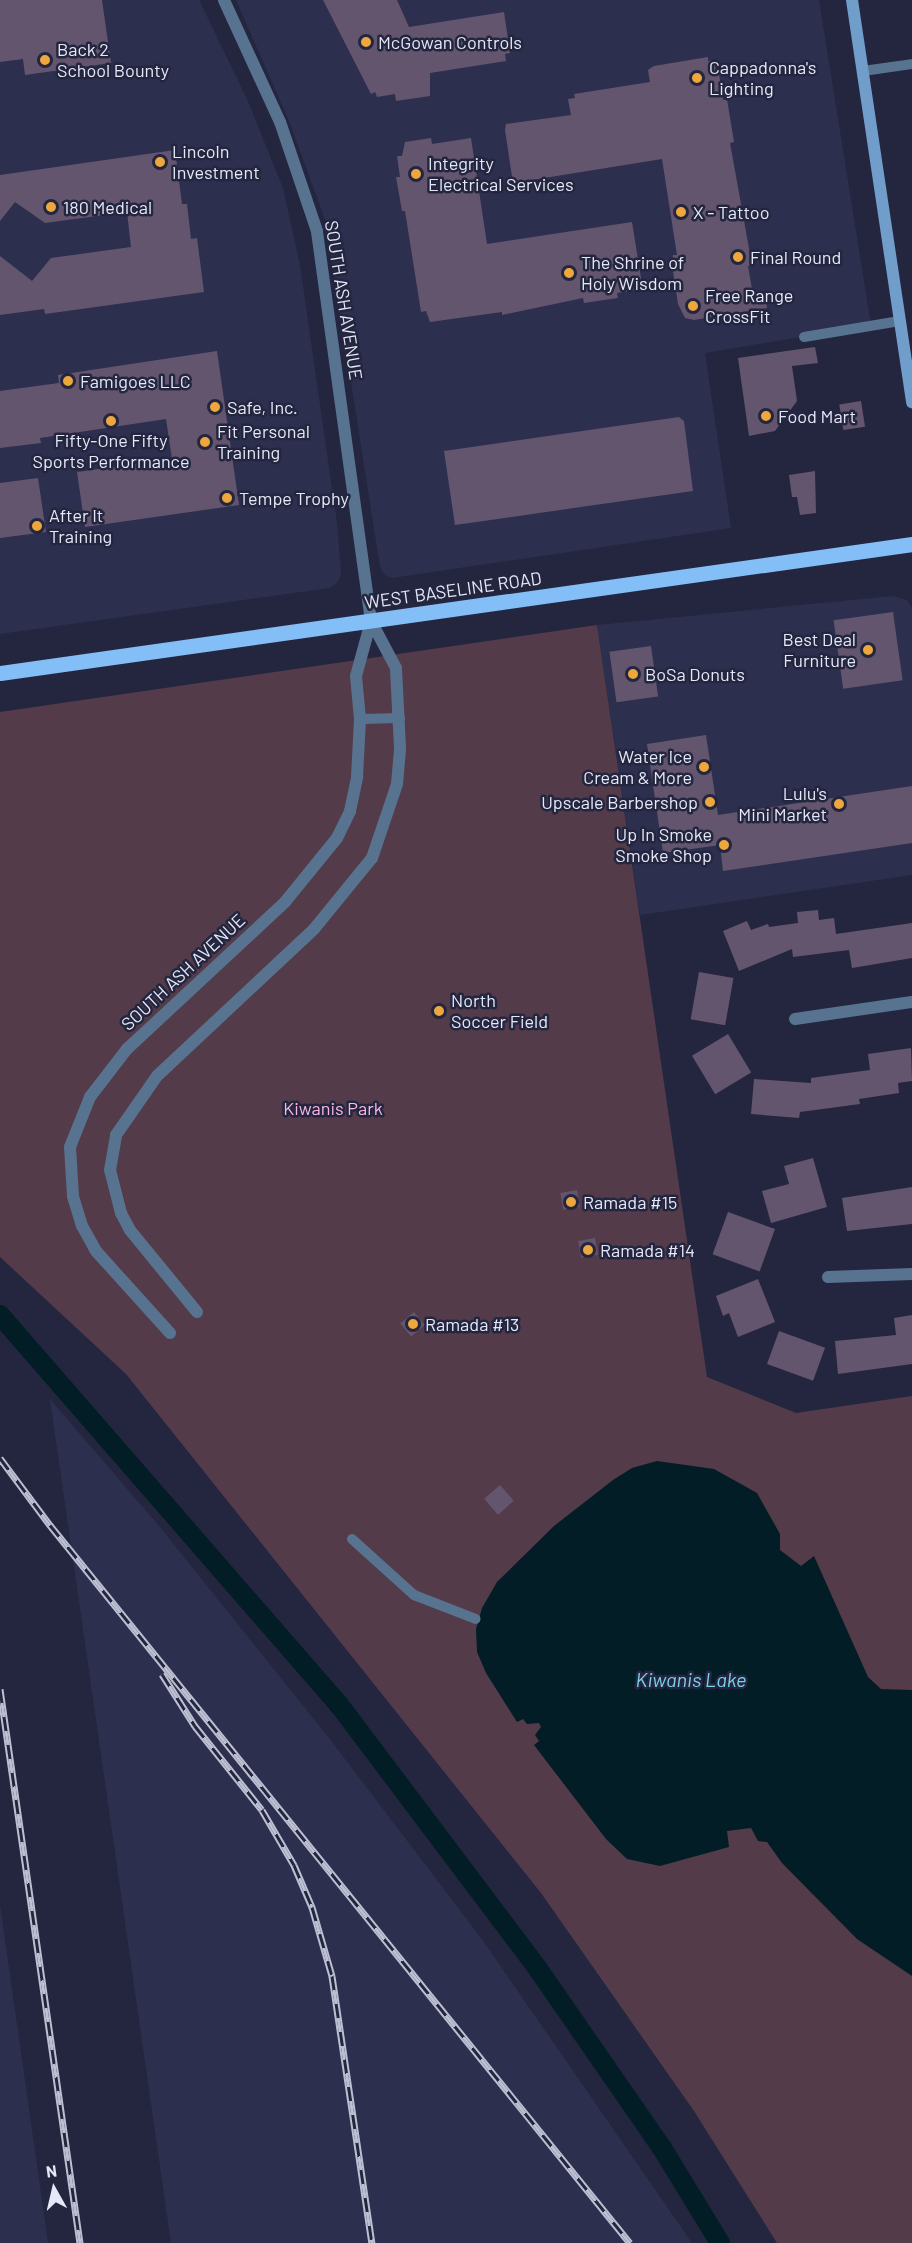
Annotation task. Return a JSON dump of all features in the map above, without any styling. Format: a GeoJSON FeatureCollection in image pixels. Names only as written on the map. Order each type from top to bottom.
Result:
{"type":"FeatureCollection","features":[{"type":"Feature","properties":{"kind":"main road"},"geometry":{"type":"LineString","coordinates":[[852,0],[912,402]]}},
{"type":"Feature","properties":{"kind":"main road","name":"WEST BASELINE ROAD"},"geometry":{"type":"LineString","coordinates":[[0,674],[912,544]]}},
{"type":"Feature","properties":{"kind":"street","name":"SOUTH ASH AVENUE"},"geometry":{"type":"LineString","coordinates":[[196,1312],[130,1230],[121,1213],[110,1170],[116,1135],[157,1076],[314,929],[372,858],[397,784],[400,718],[396,668],[371,621],[317,231],[283,128],[224,0]]}},
{"type":"Feature","properties":{"kind":"street","name":"SOUTH ASH AVENUE"},"geometry":{"type":"LineString","coordinates":[[170,1333],[96,1251],[82,1226],[70,1171],[73,1137],[90,1097],[128,1049],[285,902],[337,838],[350,811],[357,777],[360,719],[356,676],[371,621]]}},
{"type":"Feature","properties":{"kind":"street"},"geometry":{"type":"LineString","coordinates":[[795,1019],[912,1002]]}},
{"type":"Feature","properties":{"kind":"street"},"geometry":{"type":"LineString","coordinates":[[828,1277],[912,1274]]}},
{"type":"Feature","properties":{"kind":"lane"},"geometry":{"type":"LineString","coordinates":[[863,71],[912,64]]}},
{"type":"Feature","properties":{"kind":"lane"},"geometry":{"type":"LineString","coordinates":[[804,337],[900,321]]}},
{"type":"Feature","properties":{"kind":"lane"},"geometry":{"type":"LineString","coordinates":[[360,719],[400,718]]}},
{"type":"Feature","properties":{"kind":"lane"},"geometry":{"type":"LineString","coordinates":[[352,1539],[414,1595],[476,1619]]}},
{"type":"Feature","properties":{"kind":"shaded area"},"geometry":{"type":"Polygon","coordinates":[[[0,0],[199,0],[247,99],[283,188],[300,265],[337,523],[341,572],[339,580],[330,588],[0,634],[0,0]]]}},
{"type":"Feature","properties":{"kind":"shaded area"},"geometry":{"type":"Polygon","coordinates":[[[236,0],[819,0],[871,325],[705,353],[731,528],[392,578],[385,575],[380,567],[326,222],[289,121],[236,0]]]}},
{"type":"Feature","properties":{"kind":"shaded area"},"geometry":{"type":"Polygon","coordinates":[[[893,596],[907,600],[912,608],[912,875],[640,915],[597,625],[893,596]]]}},
{"type":"Feature","properties":{"kind":"shaded area"},"geometry":{"type":"Polygon","coordinates":[[[50,1399],[159,1526],[329,1738],[481,1938],[692,2243],[171,2243],[50,1399]]]}},
{"type":"Feature","properties":{"kind":"shaded area"},"geometry":{"type":"Polygon","coordinates":[[[0,1905],[48,2243],[0,2243],[0,1905]]]}},
{"type":"Feature","properties":{"kind":"green space","name":"Kiwanis Park"},"geometry":{"type":"Polygon","coordinates":[[[597,625],[707,1377],[796,1413],[912,1396],[912,2243],[777,2243],[694,2111],[541,1893],[126,1374],[0,1257],[0,712],[597,625]]]}},
{"type":"Feature","properties":{"kind":"water","name":"Kiwanis Lake"},"geometry":{"type":"Polygon","coordinates":[[[657,1461],[714,1469],[757,1493],[780,1534],[780,1550],[801,1566],[814,1556],[868,1677],[881,1689],[912,1690],[912,1976],[857,1939],[782,1863],[767,1842],[758,1841],[751,1828],[727,1831],[729,1847],[660,1866],[627,1859],[606,1839],[534,1745],[539,1741],[535,1735],[541,1727],[539,1723],[527,1724],[523,1719],[517,1722],[486,1673],[477,1652],[476,1629],[482,1608],[497,1582],[554,1526],[613,1480],[632,1468],[657,1461]]]}},
{"type":"Feature","properties":{"kind":"building"},"geometry":{"type":"Polygon","coordinates":[[[0,0],[102,0],[111,63],[25,75],[23,59],[0,62],[0,0]]]}},
{"type":"Feature","properties":{"kind":"building"},"geometry":{"type":"Polygon","coordinates":[[[323,0],[397,0],[409,27],[504,12],[510,53],[505,54],[506,61],[430,73],[430,96],[396,101],[395,94],[377,97],[375,92],[371,94],[323,0]]]}},
{"type":"Feature","properties":{"kind":"building"},"geometry":{"type":"Polygon","coordinates":[[[708,57],[708,61],[717,60],[723,100],[727,99],[734,142],[730,143],[752,265],[748,266],[753,295],[765,293],[767,308],[694,320],[685,318],[678,304],[672,265],[673,255],[677,255],[662,159],[513,183],[505,130],[506,124],[571,115],[568,99],[575,98],[574,94],[650,82],[648,70],[654,66],[708,57]]]}},
{"type":"Feature","properties":{"kind":"building"},"geometry":{"type":"Polygon","coordinates":[[[431,138],[432,144],[471,138],[487,244],[632,222],[642,284],[637,285],[638,290],[617,293],[618,298],[584,303],[583,298],[502,315],[502,312],[430,322],[426,311],[421,312],[405,211],[402,211],[396,177],[400,177],[397,156],[402,156],[405,142],[431,138]]]}},
{"type":"Feature","properties":{"kind":"building"},"geometry":{"type":"Polygon","coordinates":[[[175,150],[182,204],[187,204],[191,239],[197,238],[204,292],[45,314],[44,309],[0,315],[0,256],[32,281],[51,258],[131,247],[127,212],[45,223],[15,202],[0,221],[0,175],[175,150]]]}},
{"type":"Feature","properties":{"kind":"building"},"geometry":{"type":"Polygon","coordinates":[[[815,347],[818,363],[792,366],[797,401],[775,431],[749,436],[738,358],[815,347]]]}},
{"type":"Feature","properties":{"kind":"building"},"geometry":{"type":"Polygon","coordinates":[[[217,351],[239,505],[85,527],[77,472],[172,459],[166,419],[40,438],[41,443],[0,448],[0,391],[59,383],[58,375],[217,351]]]}},
{"type":"Feature","properties":{"kind":"building"},"geometry":{"type":"Polygon","coordinates":[[[861,401],[865,427],[843,430],[839,404],[861,401]]]}},
{"type":"Feature","properties":{"kind":"building"},"geometry":{"type":"Polygon","coordinates":[[[679,417],[684,421],[693,491],[455,525],[444,451],[679,417]]]}},
{"type":"Feature","properties":{"kind":"building"},"geometry":{"type":"Polygon","coordinates":[[[815,471],[816,513],[800,515],[797,497],[792,497],[789,475],[815,471]]]}},
{"type":"Feature","properties":{"kind":"building"},"geometry":{"type":"Polygon","coordinates":[[[38,478],[46,532],[0,538],[0,483],[38,478]]]}},
{"type":"Feature","properties":{"kind":"building","name":"Best Deal Furniture"},"geometry":{"type":"Polygon","coordinates":[[[893,612],[903,680],[843,689],[834,620],[893,612]]]}},
{"type":"Feature","properties":{"kind":"building","name":"BoSa Donuts"},"geometry":{"type":"Polygon","coordinates":[[[651,646],[658,697],[617,702],[609,652],[651,646]]]}},
{"type":"Feature","properties":{"kind":"building"},"geometry":{"type":"Polygon","coordinates":[[[706,735],[718,815],[912,786],[912,843],[723,871],[720,845],[663,853],[647,744],[706,735]]]}},
{"type":"Feature","properties":{"kind":"building"},"geometry":{"type":"Polygon","coordinates":[[[818,910],[819,920],[834,918],[836,934],[912,923],[912,958],[852,968],[849,950],[793,957],[792,949],[739,971],[723,931],[747,921],[751,930],[768,924],[769,927],[798,923],[797,912],[818,910]]]}},
{"type":"Feature","properties":{"kind":"building"},"geometry":{"type":"Polygon","coordinates":[[[699,972],[733,978],[725,1025],[691,1019],[699,972]]]}},
{"type":"Feature","properties":{"kind":"building"},"geometry":{"type":"Polygon","coordinates":[[[728,1034],[751,1073],[715,1094],[692,1056],[728,1034]]]}},
{"type":"Feature","properties":{"kind":"building"},"geometry":{"type":"Polygon","coordinates":[[[911,1048],[912,1081],[898,1083],[899,1093],[859,1099],[860,1104],[800,1112],[799,1118],[751,1114],[754,1079],[811,1083],[811,1078],[870,1070],[868,1054],[911,1048]]]}},
{"type":"Feature","properties":{"kind":"building"},"geometry":{"type":"Polygon","coordinates":[[[813,1158],[827,1207],[771,1223],[762,1191],[789,1184],[784,1166],[813,1158]]]}},
{"type":"Feature","properties":{"kind":"building"},"geometry":{"type":"Polygon","coordinates":[[[912,1187],[912,1224],[847,1231],[842,1198],[912,1187]]]}},
{"type":"Feature","properties":{"kind":"building","name":"Ramada #15"},"geometry":{"type":"Polygon","coordinates":[[[577,1190],[580,1207],[563,1210],[560,1193],[577,1190]]]}},
{"type":"Feature","properties":{"kind":"building"},"geometry":{"type":"Polygon","coordinates":[[[728,1212],[775,1229],[760,1271],[713,1254],[728,1212]]]}},
{"type":"Feature","properties":{"kind":"building","name":"Ramada #14"},"geometry":{"type":"Polygon","coordinates":[[[595,1238],[598,1255],[581,1258],[578,1241],[595,1238]]]}},
{"type":"Feature","properties":{"kind":"building"},"geometry":{"type":"Polygon","coordinates":[[[758,1279],[775,1322],[738,1337],[729,1313],[723,1316],[716,1296],[758,1279]]]}},
{"type":"Feature","properties":{"kind":"building","name":"Ramada #13"},"geometry":{"type":"Polygon","coordinates":[[[414,1312],[425,1325],[411,1337],[400,1324],[414,1312]]]}},
{"type":"Feature","properties":{"kind":"building"},"geometry":{"type":"Polygon","coordinates":[[[912,1315],[912,1364],[838,1374],[835,1341],[896,1335],[894,1318],[912,1315]]]}},
{"type":"Feature","properties":{"kind":"building"},"geometry":{"type":"Polygon","coordinates":[[[779,1331],[825,1348],[813,1381],[767,1364],[779,1331]]]}},
{"type":"Feature","properties":{"kind":"building"},"geometry":{"type":"Polygon","coordinates":[[[500,1485],[514,1501],[498,1515],[484,1499],[500,1485]]]}},
{"type":"Feature","properties":{"kind":"waterway"},"geometry":{"type":"LineString","coordinates":[[0,1315],[340,1706],[538,1969],[662,2148],[720,2243]]}},
{"type":"Feature","properties":{"kind":"railway"},"geometry":{"type":"LineString","coordinates":[[0,1458],[50,1525],[630,2243]]}},
{"type":"Feature","properties":{"kind":"railway"},"geometry":{"type":"LineString","coordinates":[[162,1674],[195,1726],[262,1810],[294,1865],[312,1907],[332,1976],[372,2243]]}},
{"type":"Feature","properties":{"kind":"railway"},"geometry":{"type":"LineString","coordinates":[[0,1689],[80,2243]]}},
{"type":"Feature","properties":{"kind":"place","name":"McGowan Controls"},"geometry":{"type":"Point","coordinates":[366,42]}},
{"type":"Feature","properties":{"kind":"place","name":"Back 2 School Bounty"},"geometry":{"type":"Point","coordinates":[45,60]}},
{"type":"Feature","properties":{"kind":"place","name":"Cappadonna's Lighting"},"geometry":{"type":"Point","coordinates":[697,78]}},
{"type":"Feature","properties":{"kind":"place","name":"Lincoln Investment"},"geometry":{"type":"Point","coordinates":[160,162]}},
{"type":"Feature","properties":{"kind":"place","name":"Integrity Electrical Services"},"geometry":{"type":"Point","coordinates":[416,174]}},
{"type":"Feature","properties":{"kind":"place","name":"180 Medical"},"geometry":{"type":"Point","coordinates":[51,207]}},
{"type":"Feature","properties":{"kind":"place","name":"X - Tattoo"},"geometry":{"type":"Point","coordinates":[681,212]}},
{"type":"Feature","properties":{"kind":"place","name":"Final Round"},"geometry":{"type":"Point","coordinates":[738,257]}},
{"type":"Feature","properties":{"kind":"place","name":"The Shrine of Holy Wisdom"},"geometry":{"type":"Point","coordinates":[569,273]}},
{"type":"Feature","properties":{"kind":"place","name":"Free Range CrossFit"},"geometry":{"type":"Point","coordinates":[693,306]}},
{"type":"Feature","properties":{"kind":"place","name":"Famigoes LLC"},"geometry":{"type":"Point","coordinates":[68,381]}},
{"type":"Feature","properties":{"kind":"place","name":"Safe, Inc."},"geometry":{"type":"Point","coordinates":[215,407]}},
{"type":"Feature","properties":{"kind":"place","name":"Food Mart"},"geometry":{"type":"Point","coordinates":[766,416]}},
{"type":"Feature","properties":{"kind":"place","name":"Fifty-One Fifty Sports Performance"},"geometry":{"type":"Point","coordinates":[111,421]}},
{"type":"Feature","properties":{"kind":"place","name":"Fit Personal Training"},"geometry":{"type":"Point","coordinates":[205,442]}},
{"type":"Feature","properties":{"kind":"place","name":"Tempe Trophy"},"geometry":{"type":"Point","coordinates":[227,498]}},
{"type":"Feature","properties":{"kind":"place","name":"After It Training"},"geometry":{"type":"Point","coordinates":[37,526]}},
{"type":"Feature","properties":{"kind":"place","name":"Best Deal Furniture"},"geometry":{"type":"Point","coordinates":[868,650]}},
{"type":"Feature","properties":{"kind":"place","name":"BoSa Donuts"},"geometry":{"type":"Point","coordinates":[633,674]}},
{"type":"Feature","properties":{"kind":"place","name":"Water Ice Cream & More"},"geometry":{"type":"Point","coordinates":[704,767]}},
{"type":"Feature","properties":{"kind":"place","name":"Upscale Barbershop"},"geometry":{"type":"Point","coordinates":[710,802]}},
{"type":"Feature","properties":{"kind":"place","name":"Lulu's Mini Market"},"geometry":{"type":"Point","coordinates":[839,804]}},
{"type":"Feature","properties":{"kind":"place","name":"Up In Smoke Smoke Shop"},"geometry":{"type":"Point","coordinates":[724,845]}},
{"type":"Feature","properties":{"kind":"place","name":"North Soccer Field"},"geometry":{"type":"Point","coordinates":[439,1011]}},
{"type":"Feature","properties":{"kind":"place","name":"Ramada #15"},"geometry":{"type":"Point","coordinates":[571,1202]}},
{"type":"Feature","properties":{"kind":"place","name":"Ramada #14"},"geometry":{"type":"Point","coordinates":[588,1250]}},
{"type":"Feature","properties":{"kind":"place","name":"Ramada #13"},"geometry":{"type":"Point","coordinates":[413,1324]}}]}
